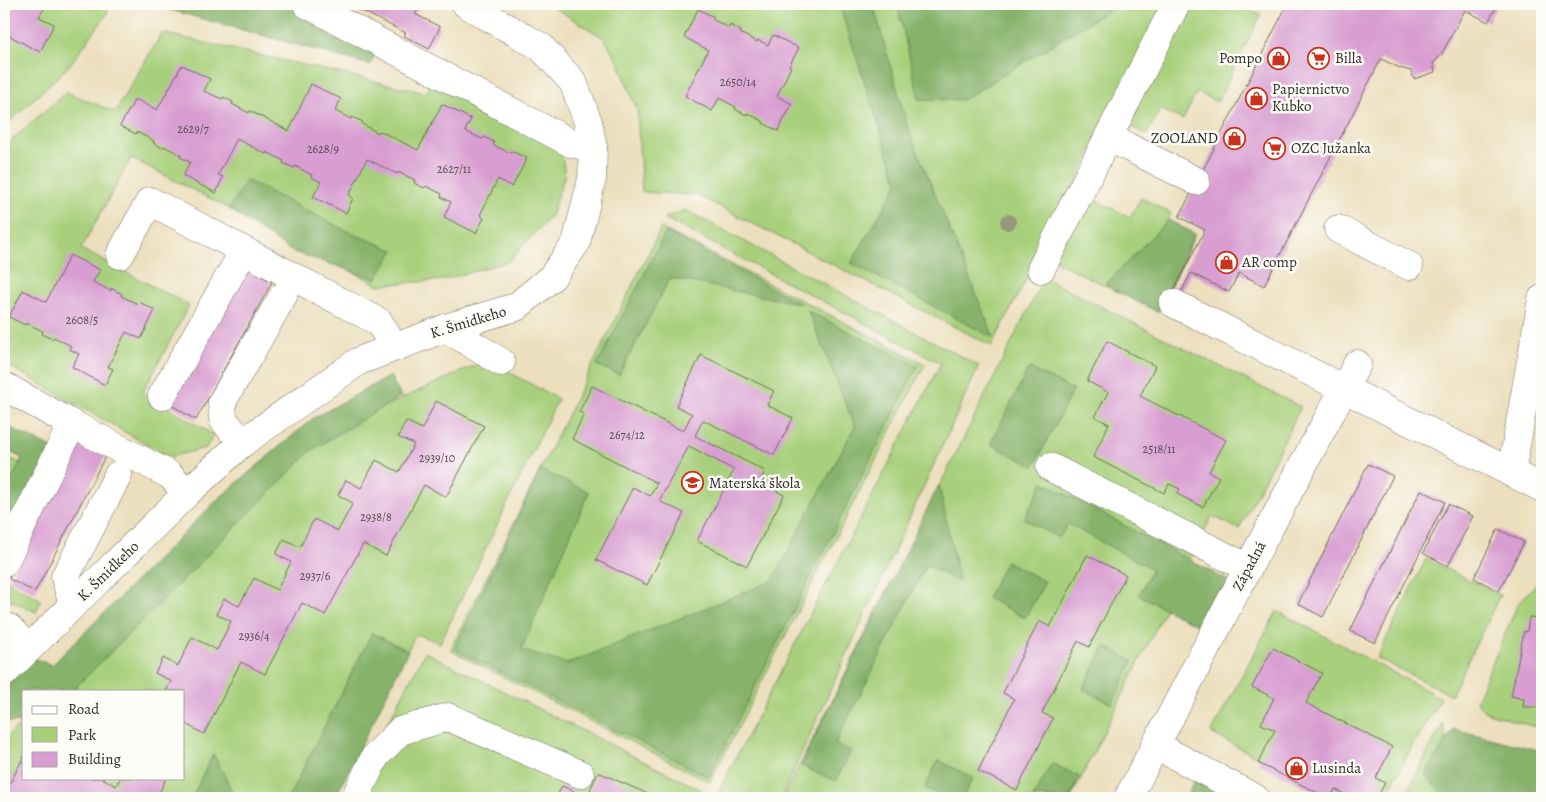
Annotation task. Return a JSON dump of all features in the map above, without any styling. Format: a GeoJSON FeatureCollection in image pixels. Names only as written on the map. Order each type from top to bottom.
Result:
{"type":"FeatureCollection","features":[{"type":"Feature","properties":{"kind":"street"},"geometry":{"type":"LineString","coordinates":[[308,4],[571,143],[593,148]]}},
{"type":"Feature","properties":{"kind":"street","name":"K. Šmidkeho"},"geometry":{"type":"LineString","coordinates":[[4,673],[187,494],[242,443],[359,361],[446,328],[516,307],[552,277],[576,243],[592,179],[593,148],[588,122],[573,82],[540,47],[466,4]]}},
{"type":"Feature","properties":{"kind":"street"},"geometry":{"type":"LineString","coordinates":[[1041,269],[1176,4]]}},
{"type":"Feature","properties":{"kind":"street"},"geometry":{"type":"LineString","coordinates":[[1108,136],[1196,181]]}},
{"type":"Feature","properties":{"kind":"street"},"geometry":{"type":"LineString","coordinates":[[120,255],[150,201],[243,252],[379,322],[394,347]]}},
{"type":"Feature","properties":{"kind":"street"},"geometry":{"type":"LineString","coordinates":[[1338,229],[1409,266]]}},
{"type":"Feature","properties":{"kind":"street"},"geometry":{"type":"LineString","coordinates":[[162,396],[243,252]]}},
{"type":"Feature","properties":{"kind":"street"},"geometry":{"type":"LineString","coordinates":[[242,443],[223,418],[222,402],[283,296]]}},
{"type":"Feature","properties":{"kind":"street"},"geometry":{"type":"LineString","coordinates":[[1511,473],[1542,299]]}},
{"type":"Feature","properties":{"kind":"street"},"geometry":{"type":"LineString","coordinates":[[1173,303],[1542,488]]}},
{"type":"Feature","properties":{"kind":"street"},"geometry":{"type":"LineString","coordinates":[[446,328],[501,362]]}},
{"type":"Feature","properties":{"kind":"street","name":"Západná"},"geometry":{"type":"LineString","coordinates":[[1128,798],[1357,364]]}},
{"type":"Feature","properties":{"kind":"street"},"geometry":{"type":"LineString","coordinates":[[4,386],[72,424],[170,474],[187,494]]}},
{"type":"Feature","properties":{"kind":"street"},"geometry":{"type":"LineString","coordinates":[[4,563],[72,424]]}},
{"type":"Feature","properties":{"kind":"street"},"geometry":{"type":"LineString","coordinates":[[1050,467],[1248,568]]}},
{"type":"Feature","properties":{"kind":"street"},"geometry":{"type":"LineString","coordinates":[[73,605],[65,577],[118,475]]}},
{"type":"Feature","properties":{"kind":"street"},"geometry":{"type":"LineString","coordinates":[[4,626],[9,628],[28,649]]}},
{"type":"Feature","properties":{"kind":"street"},"geometry":{"type":"LineString","coordinates":[[355,798],[375,758],[400,731],[448,716],[580,774]]}},
{"type":"Feature","properties":{"kind":"street"},"geometry":{"type":"LineString","coordinates":[[1155,745],[1255,798]]}},
{"type":"Feature","properties":{"kind":"green space"},"geometry":{"type":"Polygon","coordinates":[[[4,4],[107,4],[108,13],[68,67],[4,127],[4,4]]]}},
{"type":"Feature","properties":{"kind":"green space"},"geometry":{"type":"Polygon","coordinates":[[[166,4],[293,4],[377,50],[370,65],[163,8],[166,4]]]}},
{"type":"Feature","properties":{"kind":"green space"},"geometry":{"type":"Polygon","coordinates":[[[548,4],[1167,4],[992,346],[697,195],[642,192],[637,110],[618,61],[604,38],[548,4]]]}},
{"type":"Feature","properties":{"kind":"green space"},"geometry":{"type":"Polygon","coordinates":[[[839,4],[873,4],[908,128],[994,338],[851,263],[898,184],[839,4]]]}},
{"type":"Feature","properties":{"kind":"green space"},"geometry":{"type":"Polygon","coordinates":[[[897,4],[1118,4],[963,100],[919,99],[897,4]]]}},
{"type":"Feature","properties":{"kind":"green space"},"geometry":{"type":"Polygon","coordinates":[[[1185,4],[1239,4],[1261,15],[1217,102],[1197,92],[1183,120],[1160,109],[1147,135],[1125,123],[1185,4]]]}},
{"type":"Feature","properties":{"kind":"green space"},"geometry":{"type":"Polygon","coordinates":[[[162,33],[426,93],[433,83],[560,144],[565,174],[551,216],[509,261],[443,280],[378,285],[131,158],[81,249],[189,305],[143,392],[214,435],[206,448],[169,457],[4,363],[4,147],[66,92],[115,112],[162,33]]]}},
{"type":"Feature","properties":{"kind":"green space"},"geometry":{"type":"Polygon","coordinates":[[[246,180],[353,234],[394,250],[376,279],[291,251],[229,209],[246,180]]]}},
{"type":"Feature","properties":{"kind":"green space"},"geometry":{"type":"Polygon","coordinates":[[[1087,196],[1130,217],[1141,198],[1171,213],[1168,220],[1195,234],[1158,312],[1054,260],[1087,196]]]}},
{"type":"Feature","properties":{"kind":"green space"},"geometry":{"type":"Polygon","coordinates":[[[685,210],[979,366],[781,798],[715,798],[941,363],[664,218],[685,210]]]}},
{"type":"Feature","properties":{"kind":"green space"},"geometry":{"type":"Polygon","coordinates":[[[1168,220],[1195,234],[1158,312],[1105,285],[1168,220]]]}},
{"type":"Feature","properties":{"kind":"green space"},"geometry":{"type":"Polygon","coordinates":[[[661,228],[925,364],[710,782],[450,650],[661,228]]]}},
{"type":"Feature","properties":{"kind":"green space"},"geometry":{"type":"Polygon","coordinates":[[[666,232],[801,304],[670,278],[619,375],[597,365],[666,232]]]}},
{"type":"Feature","properties":{"kind":"green space"},"geometry":{"type":"Polygon","coordinates":[[[1044,278],[1301,407],[1239,529],[1212,516],[1071,798],[783,798],[1044,278]]]}},
{"type":"Feature","properties":{"kind":"green space"},"geometry":{"type":"Polygon","coordinates":[[[808,311],[918,366],[709,777],[454,649],[541,470],[589,492],[521,650],[567,664],[772,581],[855,426],[808,311]]]}},
{"type":"Feature","properties":{"kind":"green space"},"geometry":{"type":"Polygon","coordinates":[[[487,360],[558,399],[440,643],[416,634],[332,798],[4,798],[4,740],[22,722],[22,780],[185,780],[185,690],[55,690],[315,438],[487,360]]]}},
{"type":"Feature","properties":{"kind":"green space"},"geometry":{"type":"Polygon","coordinates":[[[1029,368],[1073,390],[1034,466],[990,444],[1029,368]]]}},
{"type":"Feature","properties":{"kind":"green space"},"geometry":{"type":"Polygon","coordinates":[[[390,376],[401,396],[312,450],[73,690],[22,690],[22,723],[4,722],[4,647],[52,665],[217,500],[312,419],[390,376]]]}},
{"type":"Feature","properties":{"kind":"green space"},"geometry":{"type":"Polygon","coordinates":[[[4,425],[52,448],[4,545],[4,496],[22,458],[4,449],[4,425]]]}},
{"type":"Feature","properties":{"kind":"green space"},"geometry":{"type":"Polygon","coordinates":[[[4,455],[38,472],[4,542],[4,455]]]}},
{"type":"Feature","properties":{"kind":"green space"},"geometry":{"type":"Polygon","coordinates":[[[1043,482],[1229,581],[1204,629],[1139,595],[1152,569],[1068,524],[1059,538],[1024,519],[1043,482]]]}},
{"type":"Feature","properties":{"kind":"green space"},"geometry":{"type":"Polygon","coordinates":[[[939,485],[959,582],[926,565],[835,744],[851,751],[836,781],[801,766],[939,485]]]}},
{"type":"Feature","properties":{"kind":"green space"},"geometry":{"type":"Polygon","coordinates":[[[1426,559],[1500,595],[1451,695],[1377,658],[1426,559]]]}},
{"type":"Feature","properties":{"kind":"green space"},"geometry":{"type":"Polygon","coordinates":[[[1006,561],[1045,582],[1025,618],[987,598],[1006,561]]]}},
{"type":"Feature","properties":{"kind":"green space"},"geometry":{"type":"Polygon","coordinates":[[[1542,577],[1542,729],[1485,712],[1476,701],[1518,604],[1542,577]]]}},
{"type":"Feature","properties":{"kind":"green space"},"geometry":{"type":"Polygon","coordinates":[[[4,579],[41,600],[36,612],[4,597],[4,579]]]}},
{"type":"Feature","properties":{"kind":"green space"},"geometry":{"type":"Polygon","coordinates":[[[1277,611],[1441,698],[1411,748],[1385,798],[1336,798],[1211,733],[1277,611]]]}},
{"type":"Feature","properties":{"kind":"green space"},"geometry":{"type":"Polygon","coordinates":[[[372,633],[408,651],[335,798],[288,798],[372,633]]]}},
{"type":"Feature","properties":{"kind":"green space"},"geometry":{"type":"Polygon","coordinates":[[[1105,646],[1133,661],[1112,704],[1083,689],[1105,646]]]}},
{"type":"Feature","properties":{"kind":"green space"},"geometry":{"type":"Polygon","coordinates":[[[425,652],[701,790],[697,798],[348,798],[425,652]]]}},
{"type":"Feature","properties":{"kind":"green space"},"geometry":{"type":"Polygon","coordinates":[[[1443,723],[1457,798],[1404,798],[1443,723]]]}},
{"type":"Feature","properties":{"kind":"green space"},"geometry":{"type":"Polygon","coordinates":[[[1453,729],[1542,751],[1542,798],[1447,798],[1425,776],[1453,729]]]}},
{"type":"Feature","properties":{"kind":"green space"},"geometry":{"type":"Polygon","coordinates":[[[213,754],[236,798],[192,798],[213,754]]]}},
{"type":"Feature","properties":{"kind":"green space"},"geometry":{"type":"Polygon","coordinates":[[[938,760],[973,778],[962,798],[946,798],[925,788],[938,760]]]}},
{"type":"Feature","properties":{"kind":"green space"},"geometry":{"type":"Polygon","coordinates":[[[1052,763],[1079,777],[1070,798],[1033,798],[1052,763]]]}},
{"type":"Feature","properties":{"kind":"green space"},"geometry":{"type":"Polygon","coordinates":[[[1195,779],[1220,794],[1218,798],[1186,798],[1195,779]]]}},
{"type":"Feature","properties":{"kind":"building"},"geometry":{"type":"Polygon","coordinates":[[[4,4],[43,4],[42,6],[45,7],[39,17],[54,24],[40,52],[4,33],[4,4]]]}},
{"type":"Feature","properties":{"kind":"building"},"geometry":{"type":"Polygon","coordinates":[[[348,4],[412,4],[419,8],[415,14],[440,27],[429,49],[404,36],[406,33],[348,4]]]}},
{"type":"Feature","properties":{"kind":"building","name":"OZC Južanka"},"geometry":{"type":"Polygon","coordinates":[[[1275,4],[1498,4],[1488,22],[1465,10],[1441,55],[1433,64],[1435,72],[1414,79],[1411,71],[1381,59],[1264,286],[1239,273],[1229,292],[1191,273],[1181,293],[1174,290],[1205,230],[1179,217],[1285,9],[1275,4]]]}},
{"type":"Feature","properties":{"kind":"building"},"geometry":{"type":"Polygon","coordinates":[[[698,9],[714,17],[712,19],[729,28],[730,25],[757,42],[758,40],[768,45],[773,35],[799,48],[789,66],[791,67],[777,96],[792,104],[778,131],[763,123],[763,121],[735,109],[736,107],[719,98],[712,111],[685,96],[708,50],[684,37],[698,9]]]}},
{"type":"Feature","properties":{"kind":"building"},"geometry":{"type":"Polygon","coordinates":[[[182,65],[210,79],[204,91],[222,99],[223,97],[249,113],[250,111],[289,131],[311,84],[341,99],[335,111],[351,119],[352,117],[363,122],[362,124],[378,133],[380,131],[418,150],[442,104],[471,119],[465,131],[482,139],[484,137],[494,142],[493,145],[510,153],[511,151],[527,158],[512,187],[498,179],[480,215],[484,218],[476,233],[444,217],[451,202],[441,197],[442,194],[426,186],[424,188],[414,183],[415,180],[398,172],[397,174],[367,159],[349,195],[353,198],[346,213],[313,197],[321,182],[311,177],[312,175],[295,166],[294,168],[283,163],[284,161],[267,152],[266,154],[237,139],[218,175],[223,177],[216,193],[183,176],[190,162],[180,157],[181,155],[164,146],[163,148],[153,143],[154,141],[137,132],[136,134],[120,126],[135,99],[157,110],[182,65]]]}},
{"type":"Feature","properties":{"kind":"building"},"geometry":{"type":"Polygon","coordinates":[[[70,255],[100,270],[93,282],[111,291],[111,288],[122,294],[121,296],[155,310],[141,339],[126,332],[108,367],[113,369],[105,385],[72,367],[79,354],[69,349],[71,346],[54,337],[52,339],[42,334],[43,331],[26,323],[25,325],[9,317],[23,290],[46,302],[70,255]]]}},
{"type":"Feature","properties":{"kind":"building"},"geometry":{"type":"Polygon","coordinates":[[[247,268],[272,282],[196,420],[171,405],[247,268]]]}},
{"type":"Feature","properties":{"kind":"building"},"geometry":{"type":"Polygon","coordinates":[[[1107,341],[1155,366],[1140,396],[1226,440],[1209,472],[1219,477],[1203,507],[1177,494],[1180,489],[1169,484],[1164,493],[1093,457],[1109,424],[1095,417],[1108,392],[1087,381],[1107,341]]]}},
{"type":"Feature","properties":{"kind":"building"},"geometry":{"type":"Polygon","coordinates":[[[701,355],[774,391],[767,405],[793,418],[774,455],[703,420],[695,436],[765,471],[760,482],[784,495],[747,566],[697,541],[734,470],[689,446],[659,501],[684,513],[647,585],[596,560],[633,487],[650,496],[657,483],[572,439],[584,414],[579,412],[592,386],[683,431],[692,414],[676,406],[701,355]]]}},
{"type":"Feature","properties":{"kind":"building"},"geometry":{"type":"Polygon","coordinates":[[[436,401],[484,426],[446,497],[424,485],[386,556],[363,544],[325,615],[302,603],[265,674],[241,662],[204,734],[185,724],[185,690],[166,690],[171,681],[155,673],[163,658],[178,666],[192,637],[217,650],[231,621],[216,614],[224,599],[239,606],[254,578],[277,590],[291,562],[276,554],[284,539],[300,547],[314,519],[338,531],[353,503],[338,495],[346,480],[361,488],[376,460],[399,472],[414,444],[398,437],[406,421],[422,429],[436,401]]]}},
{"type":"Feature","properties":{"kind":"building"},"geometry":{"type":"Polygon","coordinates":[[[81,437],[108,451],[35,592],[9,579],[81,437]]]}},
{"type":"Feature","properties":{"kind":"building"},"geometry":{"type":"Polygon","coordinates":[[[1368,464],[1393,476],[1323,617],[1298,604],[1368,464]]]}},
{"type":"Feature","properties":{"kind":"building"},"geometry":{"type":"Polygon","coordinates":[[[1421,490],[1445,502],[1375,643],[1350,631],[1421,490]]]}},
{"type":"Feature","properties":{"kind":"building"},"geometry":{"type":"Polygon","coordinates":[[[1448,504],[1473,516],[1448,566],[1423,553],[1448,504]]]}},
{"type":"Feature","properties":{"kind":"building"},"geometry":{"type":"Polygon","coordinates":[[[1498,529],[1524,542],[1499,591],[1474,578],[1498,529]]]}},
{"type":"Feature","properties":{"kind":"building"},"geometry":{"type":"Polygon","coordinates":[[[1087,555],[1126,575],[1089,647],[1078,641],[1042,713],[1053,718],[1017,790],[978,771],[1014,699],[1003,693],[1039,621],[1050,627],[1087,555]]]}},
{"type":"Feature","properties":{"kind":"building"},"geometry":{"type":"Polygon","coordinates":[[[1529,617],[1539,618],[1542,635],[1542,703],[1539,702],[1538,707],[1523,707],[1524,699],[1511,696],[1524,631],[1527,632],[1529,617]]]}},
{"type":"Feature","properties":{"kind":"building"},"geometry":{"type":"Polygon","coordinates":[[[1273,648],[1322,673],[1306,703],[1392,747],[1376,778],[1385,783],[1377,798],[1345,798],[1346,795],[1335,789],[1331,798],[1328,798],[1258,763],[1275,730],[1261,724],[1274,698],[1252,687],[1273,648]]]}},
{"type":"Feature","properties":{"kind":"building"},"geometry":{"type":"Polygon","coordinates":[[[22,760],[22,780],[106,780],[116,786],[119,780],[165,780],[157,798],[4,798],[22,760]]]}},
{"type":"Feature","properties":{"kind":"building"},"geometry":{"type":"Polygon","coordinates":[[[598,772],[657,798],[556,798],[562,786],[587,797],[598,772]]]}},
{"type":"Feature","properties":{"kind":"place","name":"Pompo"},"geometry":{"type":"Point","coordinates":[1278,58]}},
{"type":"Feature","properties":{"kind":"place","name":"Billa"},"geometry":{"type":"Point","coordinates":[1319,58]}},
{"type":"Feature","properties":{"kind":"place","name":"Papiernictvo Kubko"},"geometry":{"type":"Point","coordinates":[1256,98]}},
{"type":"Feature","properties":{"kind":"place","name":"ZOOLAND"},"geometry":{"type":"Point","coordinates":[1234,138]}},
{"type":"Feature","properties":{"kind":"place","name":"OZC Južanka"},"geometry":{"type":"Point","coordinates":[1275,148]}},
{"type":"Feature","properties":{"kind":"place","name":"AR comp"},"geometry":{"type":"Point","coordinates":[1226,262]}},
{"type":"Feature","properties":{"kind":"place","name":"Materská škola"},"geometry":{"type":"Point","coordinates":[693,483]}},
{"type":"Feature","properties":{"kind":"place","name":"Lusinda"},"geometry":{"type":"Point","coordinates":[1296,768]}}]}
